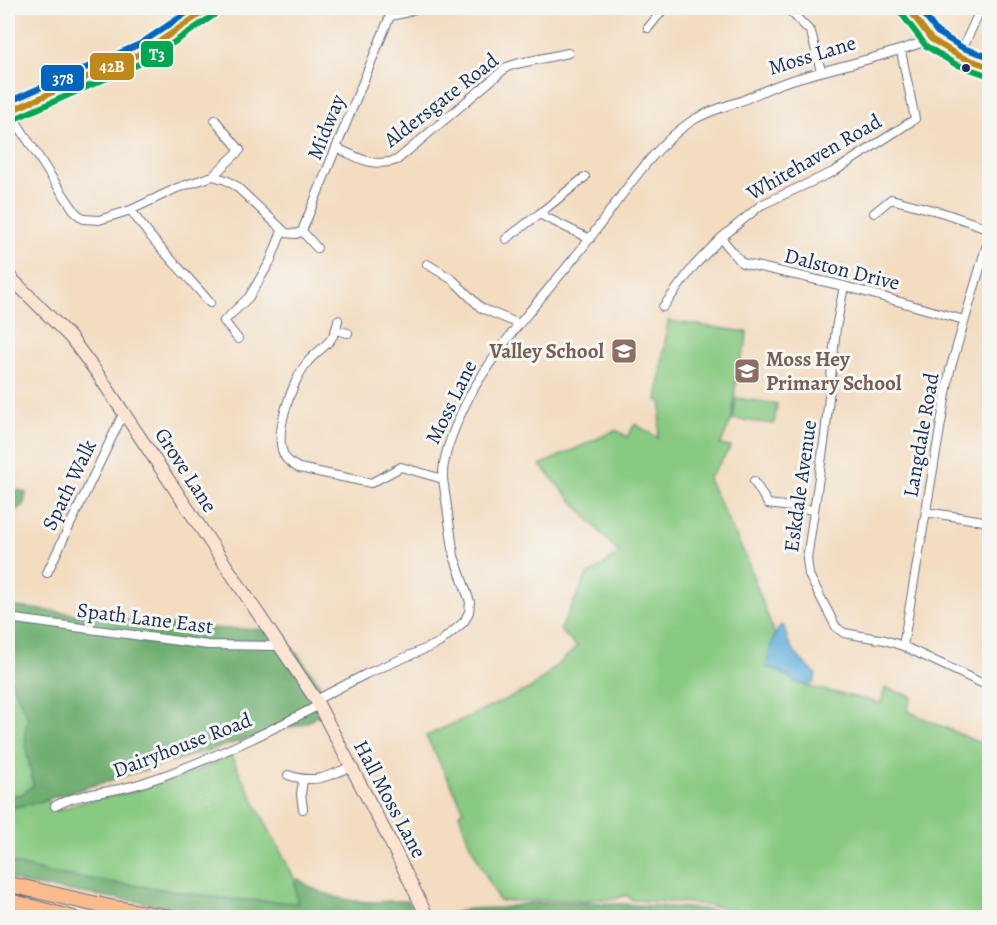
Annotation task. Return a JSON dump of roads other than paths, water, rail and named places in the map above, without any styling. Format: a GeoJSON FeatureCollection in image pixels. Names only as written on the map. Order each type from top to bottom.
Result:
{"type":"FeatureCollection","features":[{"type":"Feature","properties":{"kind":"highway"},"geometry":{"type":"LineString","coordinates":[[8,884],[112,908],[173,918]]}},
{"type":"Feature","properties":{"kind":"highway"},"geometry":{"type":"LineString","coordinates":[[8,901],[72,918]]}},
{"type":"Feature","properties":{"kind":"street"},"geometry":{"type":"LineString","coordinates":[[209,8],[144,52],[8,111],[76,213],[84,219],[99,220],[131,210],[177,188],[213,176],[240,150],[215,120]]}},
{"type":"Feature","properties":{"kind":"street"},"geometry":{"type":"LineString","coordinates":[[389,12],[404,13],[417,8]]}},
{"type":"Feature","properties":{"kind":"street"},"geometry":{"type":"LineString","coordinates":[[648,28],[662,8]]}},
{"type":"Feature","properties":{"kind":"street"},"geometry":{"type":"LineString","coordinates":[[787,8],[811,32],[821,71]]}},
{"type":"Feature","properties":{"kind":"street"},"geometry":{"type":"LineString","coordinates":[[908,8],[932,39],[959,56],[990,67]]}},
{"type":"Feature","properties":{"kind":"street"},"geometry":{"type":"LineString","coordinates":[[959,56],[981,8]]}},
{"type":"Feature","properties":{"kind":"street","name":"Midway"},"geometry":{"type":"LineString","coordinates":[[302,231],[337,148],[389,12]]}},
{"type":"Feature","properties":{"kind":"street","name":"Moss Lane"},"geometry":{"type":"LineString","coordinates":[[317,703],[366,674],[439,643],[464,622],[470,612],[470,602],[454,556],[442,468],[450,441],[483,374],[519,324],[647,164],[680,130],[712,111],[773,86],[821,71],[901,51],[932,39]]}},
{"type":"Feature","properties":{"kind":"street","name":"Whitehaven Road"},"geometry":{"type":"LineString","coordinates":[[663,307],[694,266],[722,238],[761,205],[835,171],[915,119],[901,51]]}},
{"type":"Feature","properties":{"kind":"street","name":"Aldersgate Road"},"geometry":{"type":"LineString","coordinates":[[337,148],[376,164],[386,164],[397,160],[507,68],[568,53]]}},
{"type":"Feature","properties":{"kind":"street"},"geometry":{"type":"LineString","coordinates":[[213,176],[236,186],[282,231],[291,235],[302,231],[317,248]]}},
{"type":"Feature","properties":{"kind":"street"},"geometry":{"type":"LineString","coordinates":[[506,239],[585,177]]}},
{"type":"Feature","properties":{"kind":"street"},"geometry":{"type":"LineString","coordinates":[[874,213],[891,199],[944,213],[990,229]]}},
{"type":"Feature","properties":{"kind":"street"},"geometry":{"type":"LineString","coordinates":[[131,210],[144,231],[189,277],[210,303]]}},
{"type":"Feature","properties":{"kind":"street"},"geometry":{"type":"LineString","coordinates":[[539,214],[590,238]]}},
{"type":"Feature","properties":{"kind":"street"},"geometry":{"type":"LineString","coordinates":[[238,339],[224,321],[249,297],[270,262],[282,231]]}},
{"type":"Feature","properties":{"kind":"street","name":"Langdale Road"},"geometry":{"type":"LineString","coordinates":[[903,646],[950,370],[990,234]]}},
{"type":"Feature","properties":{"kind":"street","name":"Dalston Drive"},"geometry":{"type":"LineString","coordinates":[[722,238],[742,263],[844,286],[964,320]]}},
{"type":"Feature","properties":{"kind":"street"},"geometry":{"type":"LineString","coordinates":[[427,264],[453,280],[482,308],[519,324]]}},
{"type":"Feature","properties":{"kind":"street","name":"Grove Lane"},"geometry":{"type":"LineString","coordinates":[[8,275],[70,337],[124,412],[317,703]]}},
{"type":"Feature","properties":{"kind":"street","name":"Eskdale Avenue"},"geometry":{"type":"LineString","coordinates":[[844,286],[836,328],[825,436],[807,568],[836,627],[844,633],[885,640],[903,646],[990,687]]}},
{"type":"Feature","properties":{"kind":"street"},"geometry":{"type":"LineString","coordinates":[[338,320],[334,337],[306,364],[293,386],[281,431],[281,446],[284,455],[290,463],[299,468],[371,483],[401,467],[443,479]]}},
{"type":"Feature","properties":{"kind":"street"},"geometry":{"type":"LineString","coordinates":[[336,330],[348,333]]}},
{"type":"Feature","properties":{"kind":"street","name":"Spath Walk"},"geometry":{"type":"LineString","coordinates":[[47,573],[124,412]]}},
{"type":"Feature","properties":{"kind":"street"},"geometry":{"type":"LineString","coordinates":[[754,481],[768,504],[814,510]]}},
{"type":"Feature","properties":{"kind":"street"},"geometry":{"type":"LineString","coordinates":[[926,512],[990,522]]}},
{"type":"Feature","properties":{"kind":"street","name":"Spath Lane East"},"geometry":{"type":"LineString","coordinates":[[8,618],[208,645],[278,646]]}},
{"type":"Feature","properties":{"kind":"street","name":"Hall Moss Lane"},"geometry":{"type":"LineString","coordinates":[[317,703],[390,839],[428,918]]}},
{"type":"Feature","properties":{"kind":"street","name":"Dairyhouse Road"},"geometry":{"type":"LineString","coordinates":[[55,806],[66,800],[107,793],[176,771],[228,750],[317,703]]}},
{"type":"Feature","properties":{"kind":"street"},"geometry":{"type":"LineString","coordinates":[[288,775],[303,780],[327,777],[350,767]]}},
{"type":"Feature","properties":{"kind":"street"},"geometry":{"type":"LineString","coordinates":[[303,780],[301,794],[303,809]]}},
{"type":"Feature","properties":{"kind":"water"},"geometry":{"type":"Polygon","coordinates":[[[781,625],[784,626],[788,641],[795,653],[816,674],[814,683],[802,684],[767,668],[771,645],[781,625]]]}},
{"type":"Feature","properties":{"kind":"place","name":"Valley School"},"geometry":{"type":"Point","coordinates":[624,351]}},
{"type":"Feature","properties":{"kind":"place","name":"Moss Hey Primary School"},"geometry":{"type":"Point","coordinates":[747,371]}}]}
